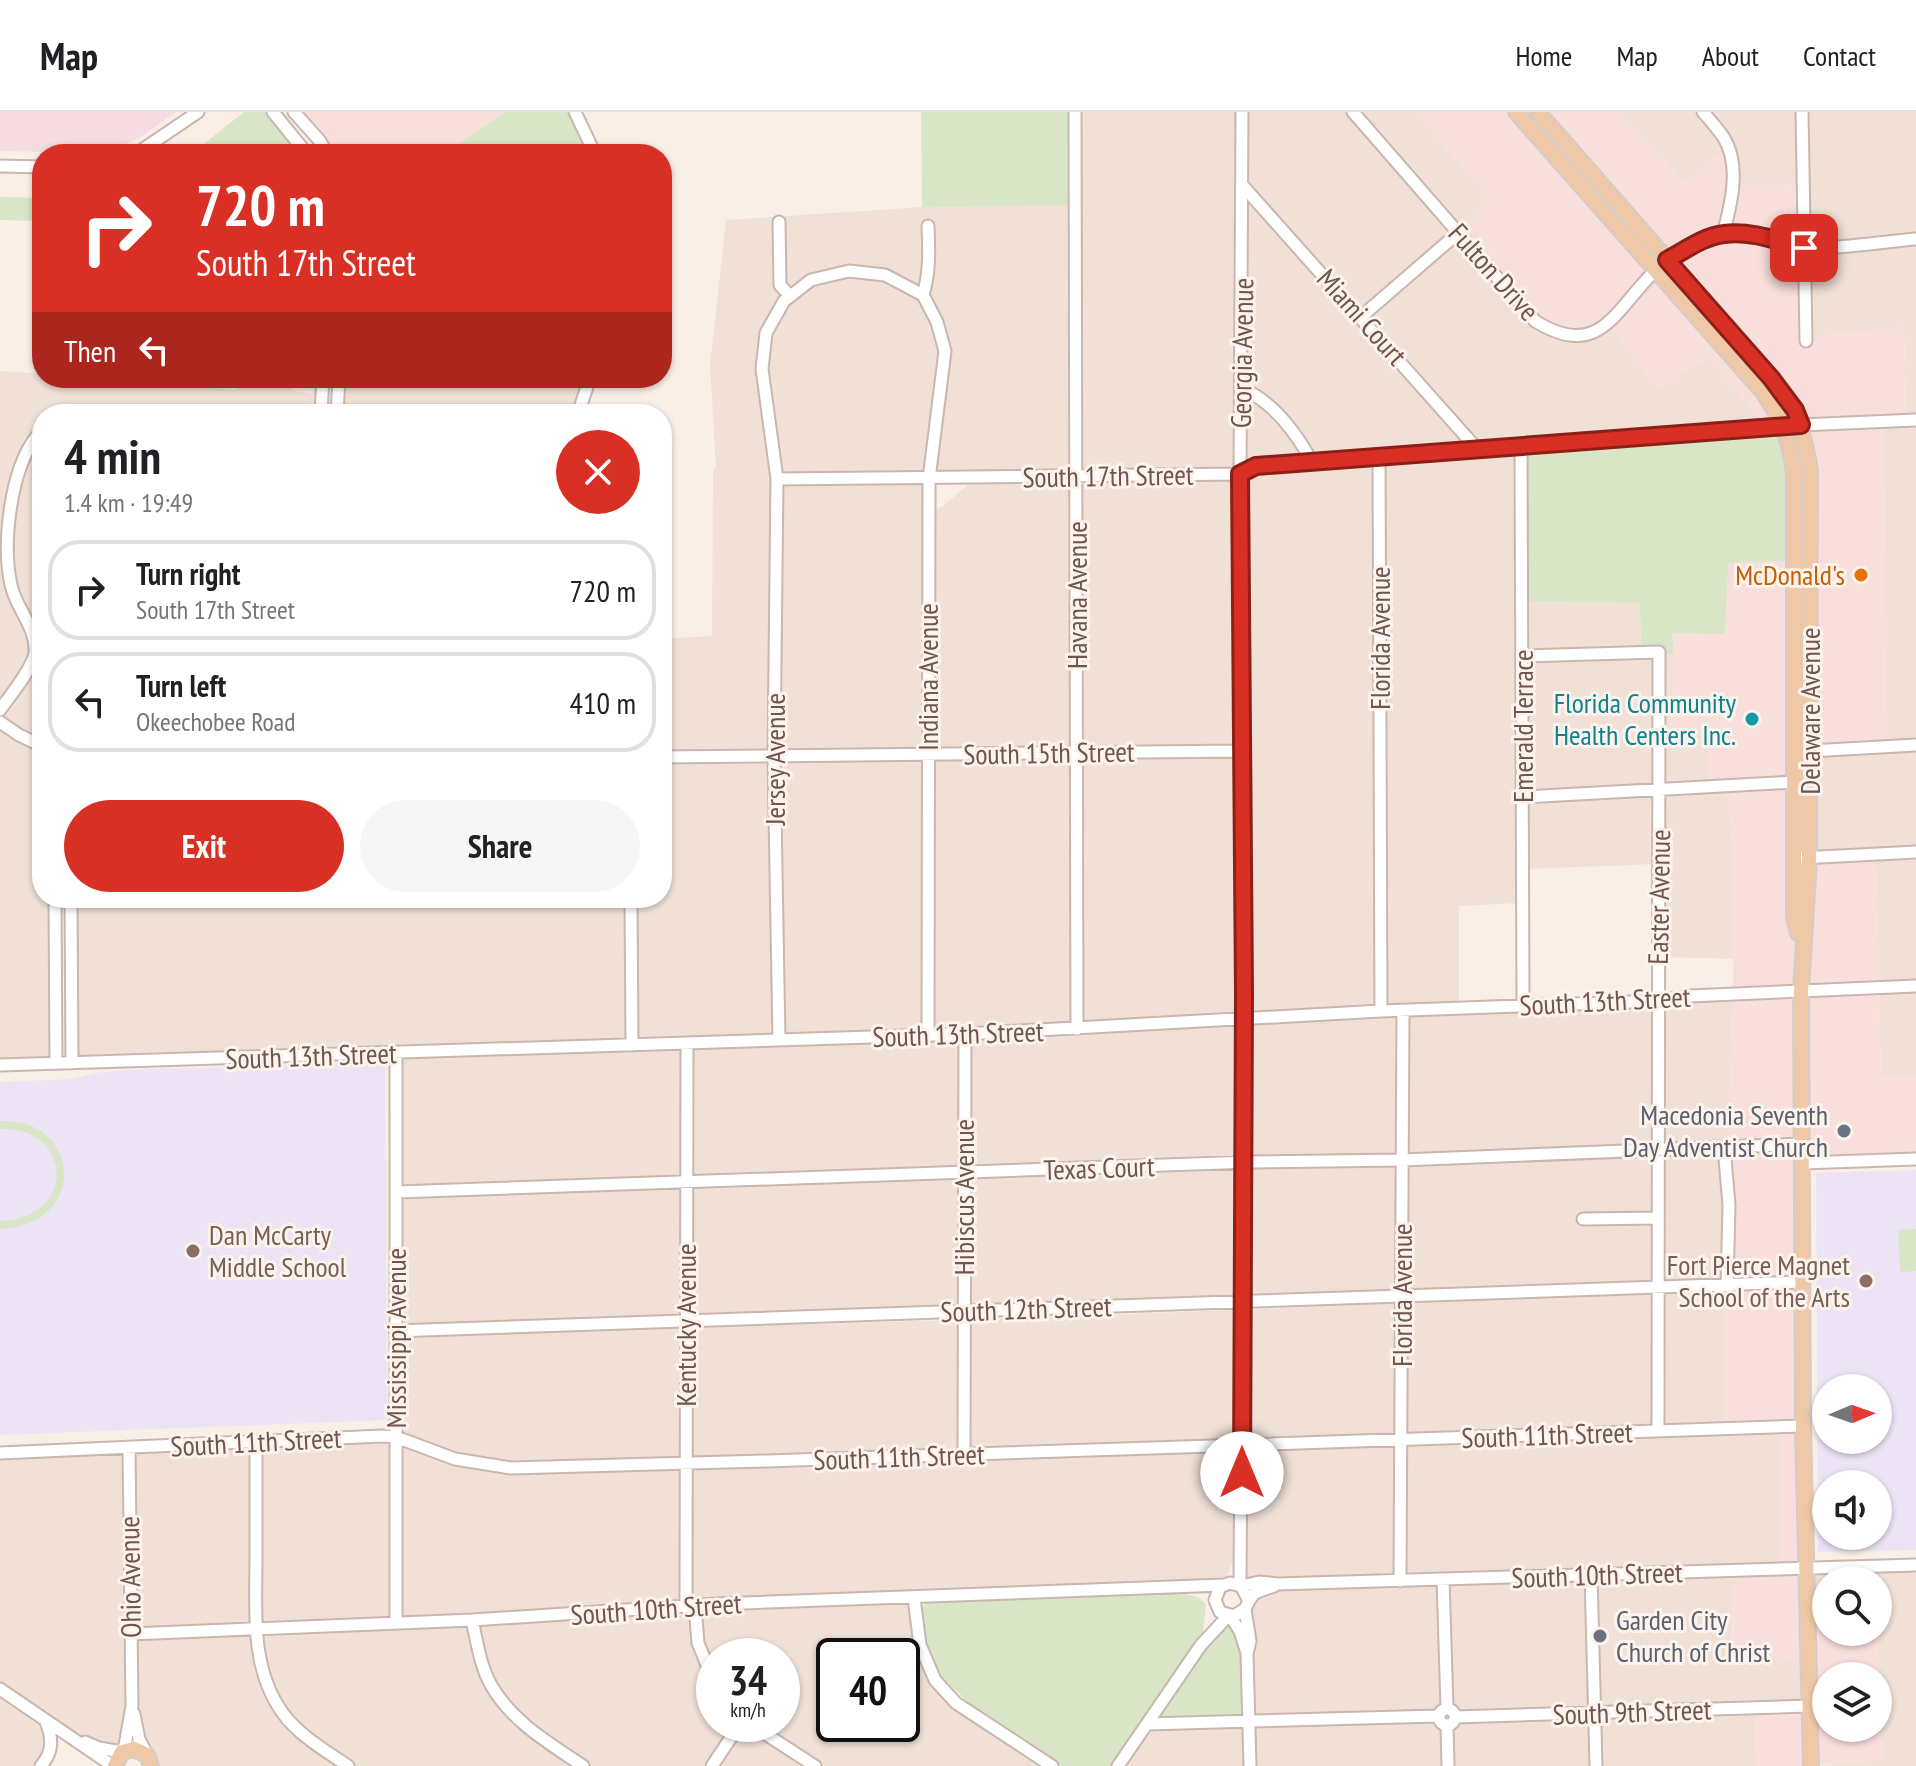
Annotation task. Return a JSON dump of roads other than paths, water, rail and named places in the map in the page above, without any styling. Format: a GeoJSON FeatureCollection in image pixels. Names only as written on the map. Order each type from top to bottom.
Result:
{"type":"FeatureCollection","features":[{"type":"Feature","properties":{"kind":"main road","name":"Delaware Avenue"},"geometry":{"type":"LineString","coordinates":[[1516,112],[1763,392],[1784,427],[1790,443],[1794,473],[1794,782],[1802,858]]}},
{"type":"Feature","properties":{"kind":"main road","name":"Delaware Avenue"},"geometry":{"type":"LineString","coordinates":[[1538,112],[1771,378],[1795,410],[1810,471],[1810,751],[1794,917],[1802,949],[1803,1426],[1811,1766]]}},
{"type":"Feature","properties":{"kind":"main road"},"geometry":{"type":"LineString","coordinates":[[114,1766],[123,1752],[138,1749],[149,1760]]}},
{"type":"Feature","properties":{"kind":"street"},"geometry":{"type":"LineString","coordinates":[[151,144],[198,112]]}},
{"type":"Feature","properties":{"kind":"street"},"geometry":{"type":"LineString","coordinates":[[273,112],[299,144]]}},
{"type":"Feature","properties":{"kind":"street"},"geometry":{"type":"LineString","coordinates":[[294,112],[322,144]]}},
{"type":"Feature","properties":{"kind":"street"},"geometry":{"type":"LineString","coordinates":[[575,112],[590,144]]}},
{"type":"Feature","properties":{"kind":"street","name":"Havana Avenue"},"geometry":{"type":"LineString","coordinates":[[1075,112],[1077,1029]]}},
{"type":"Feature","properties":{"kind":"street","name":"Georgia Avenue"},"geometry":{"type":"LineString","coordinates":[[1233,1585],[1240,1554],[1242,1443],[1242,112]]}},
{"type":"Feature","properties":{"kind":"street","name":"Fulton Drive"},"geometry":{"type":"LineString","coordinates":[[1353,112],[1535,321],[1553,332],[1573,337],[1589,335],[1610,323],[1667,260],[1723,234]]}},
{"type":"Feature","properties":{"kind":"street"},"geometry":{"type":"LineString","coordinates":[[1703,112],[1725,140],[1731,163],[1732,199],[1723,234],[1760,236],[1804,248],[1916,239]]}},
{"type":"Feature","properties":{"kind":"street"},"geometry":{"type":"LineString","coordinates":[[1802,112],[1806,341]]}},
{"type":"Feature","properties":{"kind":"street"},"geometry":{"type":"LineString","coordinates":[[0,166],[32,167]]}},
{"type":"Feature","properties":{"kind":"street","name":"Miami Court"},"geometry":{"type":"LineString","coordinates":[[1243,186],[1362,316],[1478,450]]}},
{"type":"Feature","properties":{"kind":"street"},"geometry":{"type":"LineString","coordinates":[[779,222],[780,285],[790,296]]}},
{"type":"Feature","properties":{"kind":"street"},"geometry":{"type":"LineString","coordinates":[[777,479],[762,369],[766,333],[784,301],[811,280],[849,271],[885,275],[923,295],[929,260],[928,226]]}},
{"type":"Feature","properties":{"kind":"street"},"geometry":{"type":"LineString","coordinates":[[1362,316],[1458,233]]}},
{"type":"Feature","properties":{"kind":"street","name":"Indiana Avenue"},"geometry":{"type":"LineString","coordinates":[[923,295],[937,322],[945,351],[929,479],[928,1035]]}},
{"type":"Feature","properties":{"kind":"street"},"geometry":{"type":"LineString","coordinates":[[1242,389],[1259,395],[1302,442],[1312,462]]}},
{"type":"Feature","properties":{"kind":"street","name":"South 17th Street"},"geometry":{"type":"LineString","coordinates":[[777,479],[1240,474],[1256,466],[1801,425],[1916,420]]}},
{"type":"Feature","properties":{"kind":"street"},"geometry":{"type":"LineString","coordinates":[[32,443],[26,451],[11,508],[8,558],[11,587],[32,635]]}},
{"type":"Feature","properties":{"kind":"street","name":"Emerald Terrace"},"geometry":{"type":"LineString","coordinates":[[1521,447],[1523,1006]]}},
{"type":"Feature","properties":{"kind":"street","name":"Florida Avenue"},"geometry":{"type":"LineString","coordinates":[[1379,457],[1381,1011]]}},
{"type":"Feature","properties":{"kind":"street","name":"Jersey Avenue"},"geometry":{"type":"LineString","coordinates":[[777,479],[774,756],[779,1040]]}},
{"type":"Feature","properties":{"kind":"street","name":"Easter Avenue"},"geometry":{"type":"LineString","coordinates":[[1523,656],[1659,652],[1658,1430]]}},
{"type":"Feature","properties":{"kind":"street"},"geometry":{"type":"LineString","coordinates":[[0,710],[32,661]]}},
{"type":"Feature","properties":{"kind":"street"},"geometry":{"type":"LineString","coordinates":[[0,722],[32,741]]}},
{"type":"Feature","properties":{"kind":"street"},"geometry":{"type":"LineString","coordinates":[[1810,751],[1916,745]]}},
{"type":"Feature","properties":{"kind":"street","name":"South 15th Street"},"geometry":{"type":"LineString","coordinates":[[672,757],[1243,751]]}},
{"type":"Feature","properties":{"kind":"street"},"geometry":{"type":"LineString","coordinates":[[1523,797],[1794,782]]}},
{"type":"Feature","properties":{"kind":"street"},"geometry":{"type":"LineString","coordinates":[[1802,858],[1916,852]]}},
{"type":"Feature","properties":{"kind":"street"},"geometry":{"type":"LineString","coordinates":[[55,908],[56,1063]]}},
{"type":"Feature","properties":{"kind":"street"},"geometry":{"type":"LineString","coordinates":[[71,908],[72,1063]]}},
{"type":"Feature","properties":{"kind":"street"},"geometry":{"type":"LineString","coordinates":[[631,908],[632,1045]]}},
{"type":"Feature","properties":{"kind":"street"},"geometry":{"type":"LineString","coordinates":[[55,982],[72,982]]}},
{"type":"Feature","properties":{"kind":"street","name":"South 13th Street"},"geometry":{"type":"LineString","coordinates":[[0,1065],[965,1034],[1916,986]]}},
{"type":"Feature","properties":{"kind":"street","name":"Florida Avenue"},"geometry":{"type":"LineString","coordinates":[[1400,1581],[1403,1010]]}},
{"type":"Feature","properties":{"kind":"street","name":"Hibiscus Avenue"},"geometry":{"type":"LineString","coordinates":[[964,1455],[965,1034]]}},
{"type":"Feature","properties":{"kind":"street","name":"Kentucky Avenue"},"geometry":{"type":"LineString","coordinates":[[687,1043],[686,1464],[690,1607],[697,1638]]}},
{"type":"Feature","properties":{"kind":"street","name":"Mississippi Avenue"},"geometry":{"type":"LineString","coordinates":[[396,1054],[396,1623]]}},
{"type":"Feature","properties":{"kind":"street","name":"Texas Court"},"geometry":{"type":"LineString","coordinates":[[397,1192],[1802,1144]]}},
{"type":"Feature","properties":{"kind":"street"},"geometry":{"type":"LineString","coordinates":[[1724,1147],[1729,1205],[1727,1286]]}},
{"type":"Feature","properties":{"kind":"street"},"geometry":{"type":"LineString","coordinates":[[1803,1163],[1916,1159]]}},
{"type":"Feature","properties":{"kind":"street"},"geometry":{"type":"LineString","coordinates":[[1583,1219],[1658,1218]]}},
{"type":"Feature","properties":{"kind":"street","name":"South 12th Street"},"geometry":{"type":"LineString","coordinates":[[395,1331],[1803,1282]]}},
{"type":"Feature","properties":{"kind":"street","name":"South 11th Street"},"geometry":{"type":"LineString","coordinates":[[0,1453],[396,1437],[455,1459],[511,1468],[1803,1426]]}},
{"type":"Feature","properties":{"kind":"street"},"geometry":{"type":"LineString","coordinates":[[256,1442],[256,1628],[265,1682],[283,1714],[315,1744],[348,1766]]}},
{"type":"Feature","properties":{"kind":"street","name":"Ohio Avenue"},"geometry":{"type":"LineString","coordinates":[[129,1448],[132,1706],[139,1739],[149,1760]]}},
{"type":"Feature","properties":{"kind":"street","name":"South 10th Street"},"geometry":{"type":"LineString","coordinates":[[131,1634],[1259,1582],[1400,1581],[1916,1565]]}},
{"type":"Feature","properties":{"kind":"street"},"geometry":{"type":"LineString","coordinates":[[1591,1574],[1596,1766]]}},
{"type":"Feature","properties":{"kind":"street"},"geometry":{"type":"LineString","coordinates":[[1443,1579],[1448,1766]]}},
{"type":"Feature","properties":{"kind":"street","name":"South 10th Street"},"geometry":{"type":"LineString","coordinates":[[1246,1604],[1255,1592],[1278,1584]]}},
{"type":"Feature","properties":{"kind":"street"},"geometry":{"type":"LineString","coordinates":[[1201,1645],[1217,1591],[1233,1585],[1246,1604],[1250,1641],[1247,1654],[1250,1766]]}},
{"type":"Feature","properties":{"kind":"street","name":"South 10th Street"},"geometry":{"type":"LineString","coordinates":[[1182,1586],[1215,1602]]}},
{"type":"Feature","properties":{"kind":"street"},"geometry":{"type":"LineString","coordinates":[[914,1598],[920,1645],[935,1680],[956,1703],[1052,1766]]}},
{"type":"Feature","properties":{"kind":"street"},"geometry":{"type":"LineString","coordinates":[[1215,1602],[1220,1612],[1229,1616],[1240,1631],[1247,1654]]}},
{"type":"Feature","properties":{"kind":"street"},"geometry":{"type":"LineString","coordinates":[[1118,1766],[1201,1645],[1229,1616],[1238,1615],[1246,1604]]}},
{"type":"Feature","properties":{"kind":"street"},"geometry":{"type":"LineString","coordinates":[[472,1620],[490,1683],[505,1706],[532,1732],[583,1766]]}},
{"type":"Feature","properties":{"kind":"street"},"geometry":{"type":"LineString","coordinates":[[0,1689],[75,1739],[99,1748],[123,1752]]}},
{"type":"Feature","properties":{"kind":"street","name":"Ohio Avenue"},"geometry":{"type":"LineString","coordinates":[[123,1752],[132,1706]]}},
{"type":"Feature","properties":{"kind":"street","name":"South 9th Street"},"geometry":{"type":"LineString","coordinates":[[1147,1724],[1809,1706]]}},
{"type":"Feature","properties":{"kind":"street"},"geometry":{"type":"LineString","coordinates":[[41,1766],[52,1744],[46,1722]]}},
{"type":"Feature","properties":{"kind":"street"},"geometry":{"type":"LineString","coordinates":[[75,1739],[84,1749],[114,1766]]}},
{"type":"Feature","properties":{"kind":"street"},"geometry":{"type":"LineString","coordinates":[[712,1766],[728,1742]]}},
{"type":"Feature","properties":{"kind":"street"},"geometry":{"type":"LineString","coordinates":[[778,1742],[815,1766]]}},
{"type":"Feature","properties":{"kind":"place","name":"McDonald's"},"geometry":{"type":"Point","coordinates":[1861,575]}},
{"type":"Feature","properties":{"kind":"place","name":"Florida Community Health Centers Inc."},"geometry":{"type":"Point","coordinates":[1752,719]}},
{"type":"Feature","properties":{"kind":"place","name":"Macedonia Seventh Day Adventist Church"},"geometry":{"type":"Point","coordinates":[1844,1131]}},
{"type":"Feature","properties":{"kind":"place","name":"Dan McCarty Middle School"},"geometry":{"type":"Point","coordinates":[193,1251]}},
{"type":"Feature","properties":{"kind":"place","name":"Fort Pierce Magnet School of the Arts"},"geometry":{"type":"Point","coordinates":[1866,1281]}},
{"type":"Feature","properties":{"kind":"place","name":"Garden City Church of Christ"},"geometry":{"type":"Point","coordinates":[1600,1636]}}]}
